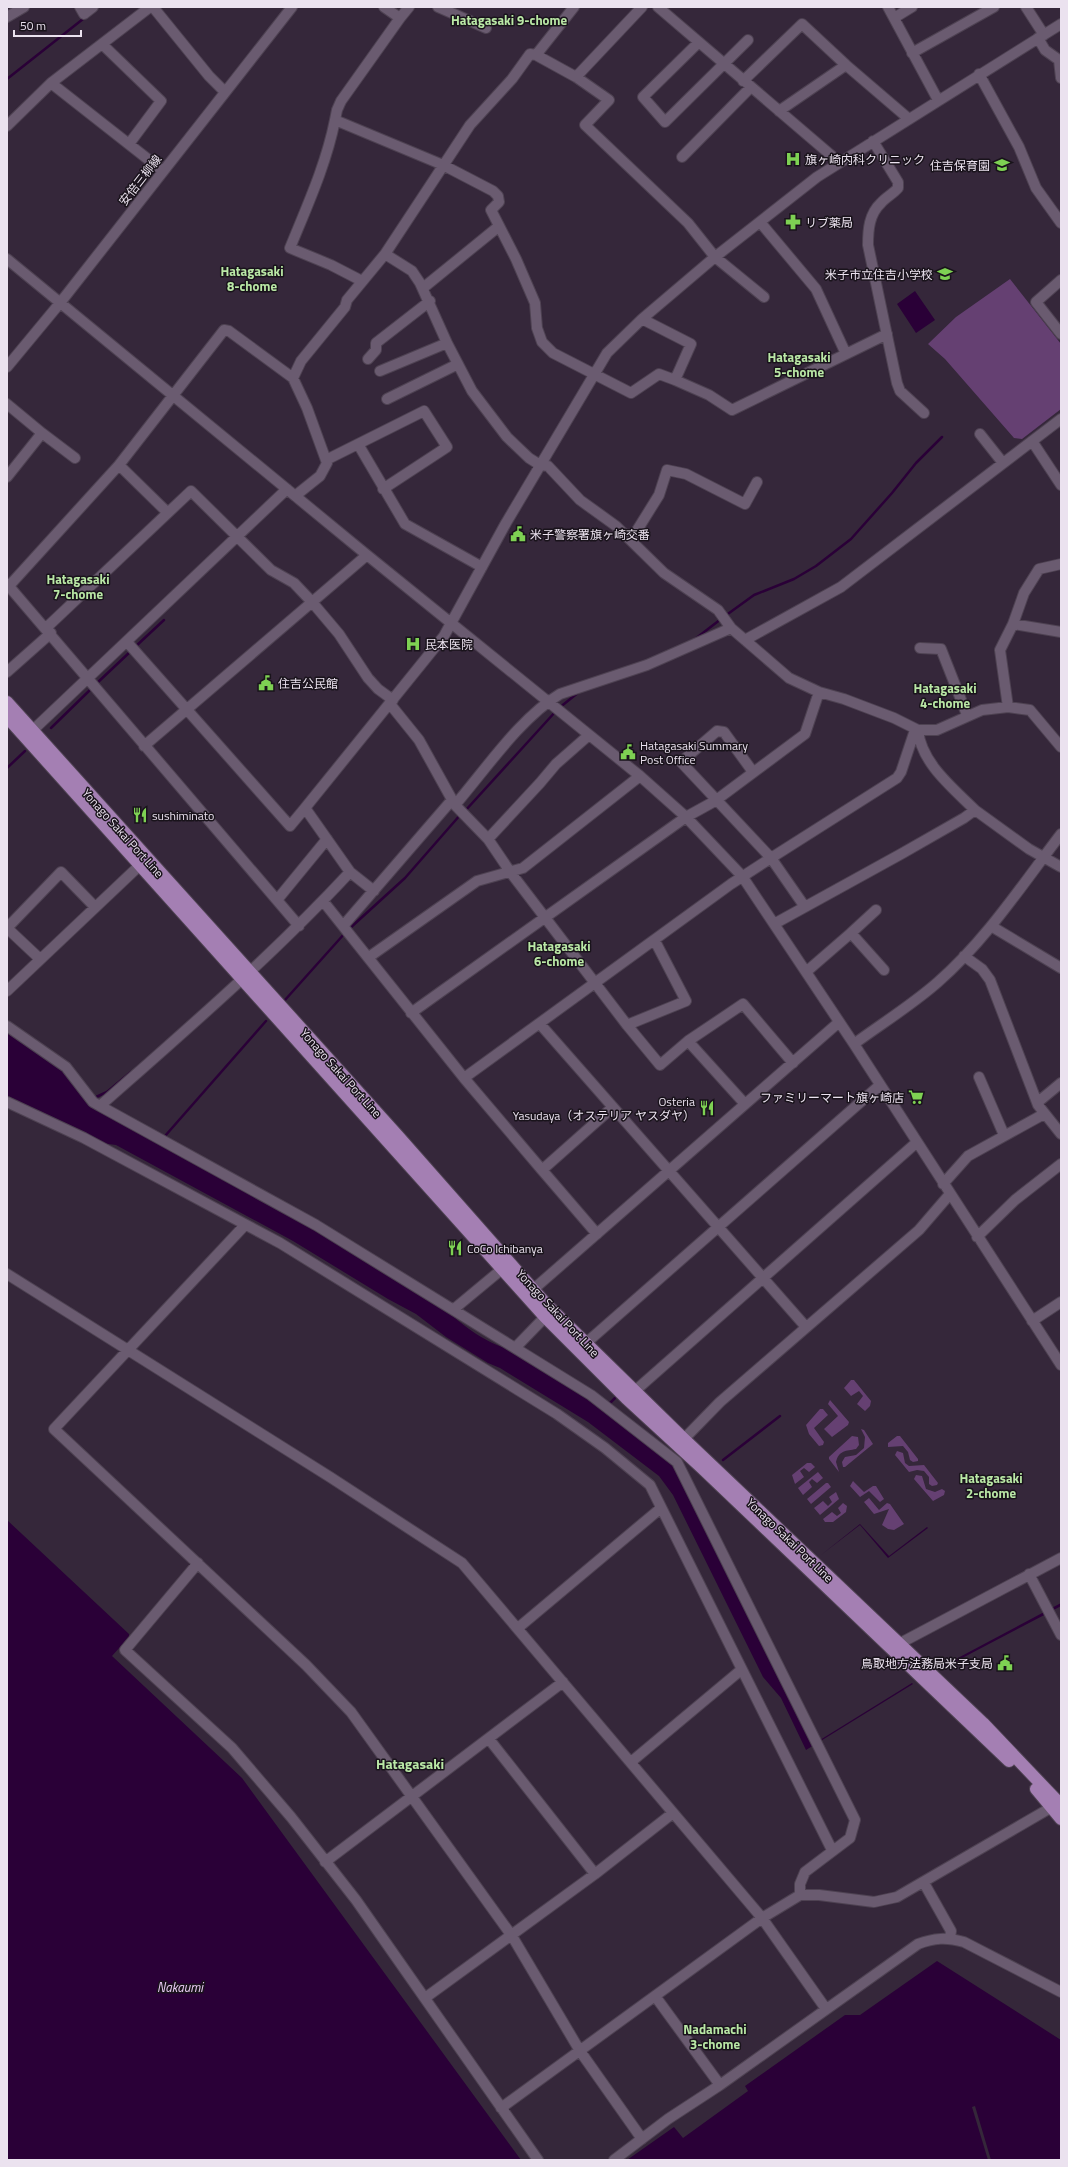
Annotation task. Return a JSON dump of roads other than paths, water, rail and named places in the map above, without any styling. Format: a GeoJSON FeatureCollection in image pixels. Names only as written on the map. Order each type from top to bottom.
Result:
{"type":"FeatureCollection","features":[{"type":"Feature","properties":{"kind":"main road","name":"Yonago Sakai Port Line"},"geometry":{"type":"LineString","coordinates":[[7,702],[501,1270],[530,1292],[545,1317],[626,1398],[680,1442],[894,1646],[1004,1756],[1059,1805],[1061,1819]]}},
{"type":"Feature","properties":{"kind":"main road","name":"Yonago Sakai Port Line"},"geometry":{"type":"LineString","coordinates":[[7,717],[139,866],[246,977],[530,1292],[636,1390],[680,1442]]}},
{"type":"Feature","properties":{"kind":"street"},"geometry":{"type":"LineString","coordinates":[[7,17],[24,7]]}},
{"type":"Feature","properties":{"kind":"street"},"geometry":{"type":"LineString","coordinates":[[80,7],[84,14],[93,7]]}},
{"type":"Feature","properties":{"kind":"street"},"geometry":{"type":"LineString","coordinates":[[7,126],[52,83],[151,7],[209,76],[225,92]]}},
{"type":"Feature","properties":{"kind":"street","name":"安倍三柳線"},"geometry":{"type":"LineString","coordinates":[[7,367],[60,302],[292,7]]}},
{"type":"Feature","properties":{"kind":"street"},"geometry":{"type":"LineString","coordinates":[[384,7],[400,18]]}},
{"type":"Feature","properties":{"kind":"street"},"geometry":{"type":"LineString","coordinates":[[362,281],[331,265],[290,248],[316,183],[331,140],[337,110],[341,101],[409,7]]}},
{"type":"Feature","properties":{"kind":"street"},"geometry":{"type":"LineString","coordinates":[[438,7],[486,28]]}},
{"type":"Feature","properties":{"kind":"street"},"geometry":{"type":"LineString","coordinates":[[536,55],[574,7]]}},
{"type":"Feature","properties":{"kind":"street"},"geometry":{"type":"LineString","coordinates":[[576,78],[642,7]]}},
{"type":"Feature","properties":{"kind":"street"},"geometry":{"type":"LineString","coordinates":[[888,7],[938,100]]}},
{"type":"Feature","properties":{"kind":"street"},"geometry":{"type":"LineString","coordinates":[[894,18],[912,7]]}},
{"type":"Feature","properties":{"kind":"street"},"geometry":{"type":"LineString","coordinates":[[912,53],[994,7]]}},
{"type":"Feature","properties":{"kind":"street"},"geometry":{"type":"LineString","coordinates":[[1026,7],[1041,36],[1045,50],[1059,60],[1061,78]]}},
{"type":"Feature","properties":{"kind":"street"},"geometry":{"type":"LineString","coordinates":[[664,9],[723,65],[839,162]]}},
{"type":"Feature","properties":{"kind":"street"},"geometry":{"type":"LineString","coordinates":[[682,157],[746,84],[802,24],[846,65],[909,119]]}},
{"type":"Feature","properties":{"kind":"street"},"geometry":{"type":"LineString","coordinates":[[127,642],[290,826],[444,636],[540,464],[607,352],[642,319],[715,257],[839,162],[1061,24]]}},
{"type":"Feature","properties":{"kind":"street"},"geometry":{"type":"LineString","coordinates":[[699,42],[643,98],[665,122],[748,40]]}},
{"type":"Feature","properties":{"kind":"street"},"geometry":{"type":"LineString","coordinates":[[102,44],[161,101],[129,144]]}},
{"type":"Feature","properties":{"kind":"street"},"geometry":{"type":"LineString","coordinates":[[293,378],[302,360],[345,307],[347,300],[385,254],[470,125],[512,80],[530,54],[536,55],[576,78],[609,100],[585,126],[688,223],[715,257],[764,297]]}},
{"type":"Feature","properties":{"kind":"street"},"geometry":{"type":"LineString","coordinates":[[779,111],[846,65]]}},
{"type":"Feature","properties":{"kind":"street"},"geometry":{"type":"LineString","coordinates":[[979,74],[1019,147],[1036,188],[1061,222]]}},
{"type":"Feature","properties":{"kind":"street"},"geometry":{"type":"LineString","coordinates":[[52,83],[163,171]]}},
{"type":"Feature","properties":{"kind":"street"},"geometry":{"type":"LineString","coordinates":[[335,120],[443,165],[498,196],[500,202],[491,210],[498,227],[516,259],[535,303],[537,328],[542,342],[553,353],[595,373],[631,393],[659,374],[709,395],[732,410],[887,334]]}},
{"type":"Feature","properties":{"kind":"street"},"geometry":{"type":"LineString","coordinates":[[873,141],[898,182],[898,188],[880,203],[875,210],[868,229],[868,245],[896,383],[900,391],[924,413]]}},
{"type":"Feature","properties":{"kind":"street"},"geometry":{"type":"LineString","coordinates":[[760,222],[816,289],[846,354]]}},
{"type":"Feature","properties":{"kind":"street"},"geometry":{"type":"LineString","coordinates":[[423,288],[498,227]]}},
{"type":"Feature","properties":{"kind":"street"},"geometry":{"type":"LineString","coordinates":[[385,254],[412,271],[430,301],[447,343],[472,391],[484,410],[507,437],[529,458],[540,464],[548,466],[580,500],[616,526],[664,573],[718,610],[731,628],[789,678],[819,692],[844,699],[894,718],[918,730],[937,730],[967,715],[982,710],[1008,707],[1030,710],[1061,747]]}},
{"type":"Feature","properties":{"kind":"street"},"geometry":{"type":"LineString","coordinates":[[7,259],[295,496],[640,776],[686,816],[742,876],[838,1023],[854,1044],[916,1143],[1032,1321],[1056,1348],[1061,1365]]}},
{"type":"Feature","properties":{"kind":"street"},"geometry":{"type":"LineString","coordinates":[[1061,280],[1036,302],[1061,334]]}},
{"type":"Feature","properties":{"kind":"street"},"geometry":{"type":"LineString","coordinates":[[368,359],[376,350],[376,343],[430,301]]}},
{"type":"Feature","properties":{"kind":"street"},"geometry":{"type":"LineString","coordinates":[[642,319],[691,344],[675,380]]}},
{"type":"Feature","properties":{"kind":"street"},"geometry":{"type":"LineString","coordinates":[[295,496],[320,476],[325,469],[326,460],[299,389],[293,378],[229,330],[224,330],[119,465],[8,585],[48,630],[144,746],[299,926]]}},
{"type":"Feature","properties":{"kind":"street"},"geometry":{"type":"LineString","coordinates":[[380,371],[447,343]]}},
{"type":"Feature","properties":{"kind":"street"},"geometry":{"type":"LineString","coordinates":[[387,399],[458,364]]}},
{"type":"Feature","properties":{"kind":"street"},"geometry":{"type":"LineString","coordinates":[[7,404],[75,458]]}},
{"type":"Feature","properties":{"kind":"street"},"geometry":{"type":"LineString","coordinates":[[326,460],[424,411],[447,446],[383,489]]}},
{"type":"Feature","properties":{"kind":"street"},"geometry":{"type":"LineString","coordinates":[[745,640],[840,587],[1061,419]]}},
{"type":"Feature","properties":{"kind":"street"},"geometry":{"type":"LineString","coordinates":[[7,477],[42,433]]}},
{"type":"Feature","properties":{"kind":"street"},"geometry":{"type":"LineString","coordinates":[[980,434],[1004,463]]}},
{"type":"Feature","properties":{"kind":"street"},"geometry":{"type":"LineString","coordinates":[[1032,441],[1061,485]]}},
{"type":"Feature","properties":{"kind":"street"},"geometry":{"type":"LineString","coordinates":[[358,444],[383,489],[405,524],[482,567]]}},
{"type":"Feature","properties":{"kind":"street"},"geometry":{"type":"LineString","coordinates":[[119,465],[167,512]]}},
{"type":"Feature","properties":{"kind":"street"},"geometry":{"type":"LineString","coordinates":[[631,540],[659,495],[667,470],[686,474],[745,504],[757,482]]}},
{"type":"Feature","properties":{"kind":"street"},"geometry":{"type":"LineString","coordinates":[[32,731],[287,489]]}},
{"type":"Feature","properties":{"kind":"street"},"geometry":{"type":"LineString","coordinates":[[7,672],[167,512],[191,491],[271,570],[294,583],[339,634],[368,678],[391,702],[419,740],[453,803],[488,839],[510,873],[596,982],[627,1025],[660,1065],[688,1041],[743,1004],[793,1063]]}},
{"type":"Feature","properties":{"kind":"street"},"geometry":{"type":"LineString","coordinates":[[144,746],[368,555]]}},
{"type":"Feature","properties":{"kind":"street"},"geometry":{"type":"LineString","coordinates":[[1008,707],[1000,650],[1013,624],[1024,593],[1039,569],[1061,565]]}},
{"type":"Feature","properties":{"kind":"street"},"geometry":{"type":"LineString","coordinates":[[1013,624],[1061,632]]}},
{"type":"Feature","properties":{"kind":"street"},"geometry":{"type":"LineString","coordinates":[[343,926],[524,724],[548,701],[560,694],[648,665],[731,628]]}},
{"type":"Feature","properties":{"kind":"street"},"geometry":{"type":"LineString","coordinates":[[920,648],[941,649],[967,715]]}},
{"type":"Feature","properties":{"kind":"street"},"geometry":{"type":"LineString","coordinates":[[411,1013],[546,918],[686,816],[715,801],[805,734],[819,692]]}},
{"type":"Feature","properties":{"kind":"street"},"geometry":{"type":"LineString","coordinates":[[753,772],[724,732],[717,730],[681,762],[715,801],[771,858],[805,907]]}},
{"type":"Feature","properties":{"kind":"street"},"geometry":{"type":"LineString","coordinates":[[918,730],[919,738],[926,755],[938,772],[975,810],[1043,858],[1061,867]]}},
{"type":"Feature","properties":{"kind":"street"},"geometry":{"type":"LineString","coordinates":[[464,1078],[655,941],[742,876],[897,778],[901,772],[914,733],[918,730]]}},
{"type":"Feature","properties":{"kind":"street"},"geometry":{"type":"LineString","coordinates":[[488,839],[556,764],[589,735]]}},
{"type":"Feature","properties":{"kind":"street"},"geometry":{"type":"LineString","coordinates":[[369,958],[477,881],[510,873],[523,868],[640,776]]}},
{"type":"Feature","properties":{"kind":"street"},"geometry":{"type":"LineString","coordinates":[[305,808],[350,872],[374,891]]}},
{"type":"Feature","properties":{"kind":"street"},"geometry":{"type":"LineString","coordinates":[[774,924],[914,847],[975,810]]}},
{"type":"Feature","properties":{"kind":"street"},"geometry":{"type":"LineString","coordinates":[[854,1044],[937,983],[964,956],[991,926],[1061,834]]}},
{"type":"Feature","properties":{"kind":"street"},"geometry":{"type":"LineString","coordinates":[[276,900],[327,839]]}},
{"type":"Feature","properties":{"kind":"street"},"geometry":{"type":"LineString","coordinates":[[7,991],[139,866]]}},
{"type":"Feature","properties":{"kind":"street"},"geometry":{"type":"LineString","coordinates":[[40,959],[7,928],[61,872],[95,907]]}},
{"type":"Feature","properties":{"kind":"street"},"geometry":{"type":"LineString","coordinates":[[100,1106],[246,977],[299,926],[350,872]]}},
{"type":"Feature","properties":{"kind":"street"},"geometry":{"type":"LineString","coordinates":[[323,901],[464,1078],[597,1234]]}},
{"type":"Feature","properties":{"kind":"street"},"geometry":{"type":"LineString","coordinates":[[806,972],[876,910]]}},
{"type":"Feature","properties":{"kind":"street"},"geometry":{"type":"LineString","coordinates":[[991,926],[1061,968]]}},
{"type":"Feature","properties":{"kind":"street"},"geometry":{"type":"LineString","coordinates":[[851,933],[884,970]]}},
{"type":"Feature","properties":{"kind":"street"},"geometry":{"type":"LineString","coordinates":[[627,1025],[686,1001],[655,941]]}},
{"type":"Feature","properties":{"kind":"street"},"geometry":{"type":"LineString","coordinates":[[964,956],[982,970],[990,980],[1038,1102],[1044,1114],[1061,1134]]}},
{"type":"Feature","properties":{"kind":"street"},"geometry":{"type":"LineString","coordinates":[[530,1292],[838,1023]]}},
{"type":"Feature","properties":{"kind":"street"},"geometry":{"type":"LineString","coordinates":[[540,1024],[806,1327]]}},
{"type":"Feature","properties":{"kind":"street"},"geometry":{"type":"LineString","coordinates":[[7,1026],[66,1067],[92,1102],[295,1212],[454,1309],[611,1409],[677,1462],[855,1820],[850,1838],[832,1850],[805,1872],[800,1884],[800,1895]]}},
{"type":"Feature","properties":{"kind":"street"},"geometry":{"type":"LineString","coordinates":[[688,1041],[745,1104]]}},
{"type":"Feature","properties":{"kind":"street"},"geometry":{"type":"LineString","coordinates":[[979,1077],[1004,1135]]}},
{"type":"Feature","properties":{"kind":"street"},"geometry":{"type":"LineString","coordinates":[[1038,1102],[1061,1083]]}},
{"type":"Feature","properties":{"kind":"street"},"geometry":{"type":"LineString","coordinates":[[585,1344],[880,1085]]}},
{"type":"Feature","properties":{"kind":"street"},"geometry":{"type":"LineString","coordinates":[[7,1102],[84,1138],[280,1244],[557,1414],[605,1448],[650,1485],[832,1850]]}},
{"type":"Feature","properties":{"kind":"street"},"geometry":{"type":"LineString","coordinates":[[542,1170],[613,1107]]}},
{"type":"Feature","properties":{"kind":"street"},"geometry":{"type":"LineString","coordinates":[[943,1184],[968,1156],[1044,1114]]}},
{"type":"Feature","properties":{"kind":"street"},"geometry":{"type":"LineString","coordinates":[[636,1390],[916,1143]]}},
{"type":"Feature","properties":{"kind":"street"},"geometry":{"type":"LineString","coordinates":[[977,1237],[1015,1200],[1061,1164]]}},
{"type":"Feature","properties":{"kind":"street"},"geometry":{"type":"LineString","coordinates":[[680,1442],[720,1402],[919,1230],[950,1194]]}},
{"type":"Feature","properties":{"kind":"street"},"geometry":{"type":"LineString","coordinates":[[245,1225],[127,1349],[54,1429],[198,1563],[333,1692],[351,1712],[512,1936],[580,2051],[642,2139]]}},
{"type":"Feature","properties":{"kind":"street"},"geometry":{"type":"LineString","coordinates":[[454,1309],[501,1270]]}},
{"type":"Feature","properties":{"kind":"street"},"geometry":{"type":"LineString","coordinates":[[7,1274],[462,1563],[762,1918],[826,2009]]}},
{"type":"Feature","properties":{"kind":"street"},"geometry":{"type":"LineString","coordinates":[[1032,1321],[1061,1302]]}},
{"type":"Feature","properties":{"kind":"street"},"geometry":{"type":"LineString","coordinates":[[515,1348],[545,1317]]}},
{"type":"Feature","properties":{"kind":"street"},"geometry":{"type":"LineString","coordinates":[[518,1628],[661,1508]]}},
{"type":"Feature","properties":{"kind":"street"},"geometry":{"type":"LineString","coordinates":[[894,1646],[1061,1558]]}},
{"type":"Feature","properties":{"kind":"street"},"geometry":{"type":"LineString","coordinates":[[198,1563],[125,1650],[232,1748],[291,1817],[356,1900],[538,2160]]}},
{"type":"Feature","properties":{"kind":"street"},"geometry":{"type":"LineString","coordinates":[[1029,1574],[1061,1635]]}},
{"type":"Feature","properties":{"kind":"street"},"geometry":{"type":"LineString","coordinates":[[631,1762],[741,1670]]}},
{"type":"Feature","properties":{"kind":"street"},"geometry":{"type":"LineString","coordinates":[[325,1862],[413,1797],[563,1682]]}},
{"type":"Feature","properties":{"kind":"street"},"geometry":{"type":"LineString","coordinates":[[489,1739],[595,1874]]}},
{"type":"Feature","properties":{"kind":"street"},"geometry":{"type":"LineString","coordinates":[[501,2108],[762,1918],[800,1895],[819,1894],[874,1902],[897,1897],[1059,1805]]}},
{"type":"Feature","properties":{"kind":"street"},"geometry":{"type":"LineString","coordinates":[[425,1998],[512,1936],[673,1813]]}},
{"type":"Feature","properties":{"kind":"street"},"geometry":{"type":"LineString","coordinates":[[924,1883],[951,1931],[950,1938]]}},
{"type":"Feature","properties":{"kind":"street"},"geometry":{"type":"LineString","coordinates":[[614,2160],[918,1944],[933,1938],[950,1938],[970,1945],[1061,1992]]}},
{"type":"Feature","properties":{"kind":"street"},"geometry":{"type":"LineString","coordinates":[[656,1996],[720,2085]]}},
{"type":"Feature","properties":{"kind":"water"},"geometry":{"type":"Polygon","coordinates":[[[915,291],[935,320],[916,333],[897,304],[915,291]]]}},
{"type":"Feature","properties":{"kind":"water"},"geometry":{"type":"Polygon","coordinates":[[[7,1032],[58,1068],[63,1067],[62,1070],[86,1102],[89,1101],[91,1103],[88,1105],[289,1214],[450,1313],[476,1334],[492,1343],[507,1348],[602,1408],[673,1463],[820,1740],[912,1683],[913,1684],[806,1750],[781,1698],[763,1677],[673,1495],[659,1476],[588,1422],[446,1337],[416,1314],[388,1299],[293,1241],[116,1145],[101,1143],[7,1097],[7,1032]]]}},
{"type":"Feature","properties":{"kind":"water","name":"Nakaumi"},"geometry":{"type":"Polygon","coordinates":[[[7,1520],[129,1634],[129,1637],[112,1656],[242,1778],[521,2160],[7,2160],[7,1520]]]}},
{"type":"Feature","properties":{"kind":"water"},"geometry":{"type":"Polygon","coordinates":[[[860,1524],[889,1556],[927,1527],[928,1528],[888,1558],[860,1525],[821,1555],[860,1524]]]}},
{"type":"Feature","properties":{"kind":"water"},"geometry":{"type":"Polygon","coordinates":[[[1061,1603],[1061,1606],[1052,1611],[947,1666],[941,1669],[939,1668],[1061,1603]]]}},
{"type":"Feature","properties":{"kind":"water"},"geometry":{"type":"Polygon","coordinates":[[[937,1961],[1061,2040],[1061,2160],[991,2160],[975,2106],[972,2107],[988,2160],[627,2160],[674,2127],[683,2138],[748,2091],[745,2086],[845,2015],[860,2015],[937,1961]]]}},
{"type":"Feature","properties":{"kind":"waterway"},"geometry":{"type":"LineString","coordinates":[[7,79],[83,19]]}},
{"type":"Feature","properties":{"kind":"waterway"},"geometry":{"type":"LineString","coordinates":[[725,616],[754,595],[794,579],[816,566],[851,539],[892,493],[916,463],[942,437]]}},
{"type":"Feature","properties":{"kind":"waterway"},"geometry":{"type":"LineString","coordinates":[[695,639],[721,619]]}},
{"type":"Feature","properties":{"kind":"waterway"},"geometry":{"type":"LineString","coordinates":[[135,647],[164,620]]}},
{"type":"Feature","properties":{"kind":"waterway"},"geometry":{"type":"LineString","coordinates":[[96,684],[131,651]]}},
{"type":"Feature","properties":{"kind":"waterway"},"geometry":{"type":"LineString","coordinates":[[51,728],[92,688]]}},
{"type":"Feature","properties":{"kind":"waterway"},"geometry":{"type":"LineString","coordinates":[[559,708],[579,692]]}},
{"type":"Feature","properties":{"kind":"waterway"},"geometry":{"type":"LineString","coordinates":[[465,811],[556,711]]}},
{"type":"Feature","properties":{"kind":"waterway"},"geometry":{"type":"LineString","coordinates":[[7,768],[25,751]]}},
{"type":"Feature","properties":{"kind":"waterway"},"geometry":{"type":"LineString","coordinates":[[349,929],[405,878],[461,814]]}},
{"type":"Feature","properties":{"kind":"waterway"},"geometry":{"type":"LineString","coordinates":[[285,1000],[345,933]]}},
{"type":"Feature","properties":{"kind":"waterway"},"geometry":{"type":"LineString","coordinates":[[165,1136],[266,1021]]}},
{"type":"Feature","properties":{"kind":"waterway"},"geometry":{"type":"LineString","coordinates":[[96,1097],[107,1092],[131,1072]]}},
{"type":"Feature","properties":{"kind":"waterway"},"geometry":{"type":"LineString","coordinates":[[610,1403],[615,1398]]}},
{"type":"Feature","properties":{"kind":"waterway"},"geometry":{"type":"LineString","coordinates":[[723,1460],[780,1416]]}},
{"type":"Feature","properties":{"kind":"place","name":"旗ヶ崎内科クリニック"},"geometry":{"type":"Point","coordinates":[793,159]}},
{"type":"Feature","properties":{"kind":"place","name":"住吉保育園"},"geometry":{"type":"Point","coordinates":[1002,165]}},
{"type":"Feature","properties":{"kind":"place","name":"リブ薬局"},"geometry":{"type":"Point","coordinates":[793,222]}},
{"type":"Feature","properties":{"kind":"place","name":"米子市立住吉小学校"},"geometry":{"type":"Point","coordinates":[945,274]}},
{"type":"Feature","properties":{"kind":"place","name":"米子警察署旗ヶ崎交番"},"geometry":{"type":"Point","coordinates":[518,534]}},
{"type":"Feature","properties":{"kind":"place","name":"民本医院"},"geometry":{"type":"Point","coordinates":[413,644]}},
{"type":"Feature","properties":{"kind":"place","name":"住吉公民館"},"geometry":{"type":"Point","coordinates":[266,683]}},
{"type":"Feature","properties":{"kind":"place","name":"Hatagasaki Summary Post Office"},"geometry":{"type":"Point","coordinates":[628,752]}},
{"type":"Feature","properties":{"kind":"place","name":"sushiminato"},"geometry":{"type":"Point","coordinates":[140,815]}},
{"type":"Feature","properties":{"kind":"place","name":"ファミリーマート旗ヶ崎店"},"geometry":{"type":"Point","coordinates":[916,1097]}},
{"type":"Feature","properties":{"kind":"place","name":"Osteria Yasudaya（オステリア ヤスダヤ）"},"geometry":{"type":"Point","coordinates":[707,1108]}},
{"type":"Feature","properties":{"kind":"place","name":"CoCo Ichibanya"},"geometry":{"type":"Point","coordinates":[455,1248]}},
{"type":"Feature","properties":{"kind":"place","name":"鳥取地方法務局米子支局"},"geometry":{"type":"Point","coordinates":[1005,1663]}},
{"type":"Feature","properties":{"kind":"district","name":"Hatagasaki 9-chome"},"geometry":{"type":"Point","coordinates":[509,20]}},
{"type":"Feature","properties":{"kind":"district","name":"Hatagasaki 8-chome"},"geometry":{"type":"Point","coordinates":[252,278]}},
{"type":"Feature","properties":{"kind":"district","name":"Hatagasaki 5-chome"},"geometry":{"type":"Point","coordinates":[799,364]}},
{"type":"Feature","properties":{"kind":"district","name":"Hatagasaki 7-chome"},"geometry":{"type":"Point","coordinates":[78,586]}},
{"type":"Feature","properties":{"kind":"district","name":"Hatagasaki 4-chome"},"geometry":{"type":"Point","coordinates":[945,696]}},
{"type":"Feature","properties":{"kind":"district","name":"Hatagasaki 6-chome"},"geometry":{"type":"Point","coordinates":[559,954]}},
{"type":"Feature","properties":{"kind":"district","name":"Hatagasaki 2-chome"},"geometry":{"type":"Point","coordinates":[991,1486]}},
{"type":"Feature","properties":{"kind":"district","name":"Hatagasaki"},"geometry":{"type":"Point","coordinates":[410,1763]}},
{"type":"Feature","properties":{"kind":"district","name":"Nadamachi 3-chome"},"geometry":{"type":"Point","coordinates":[715,2036]}}]}
